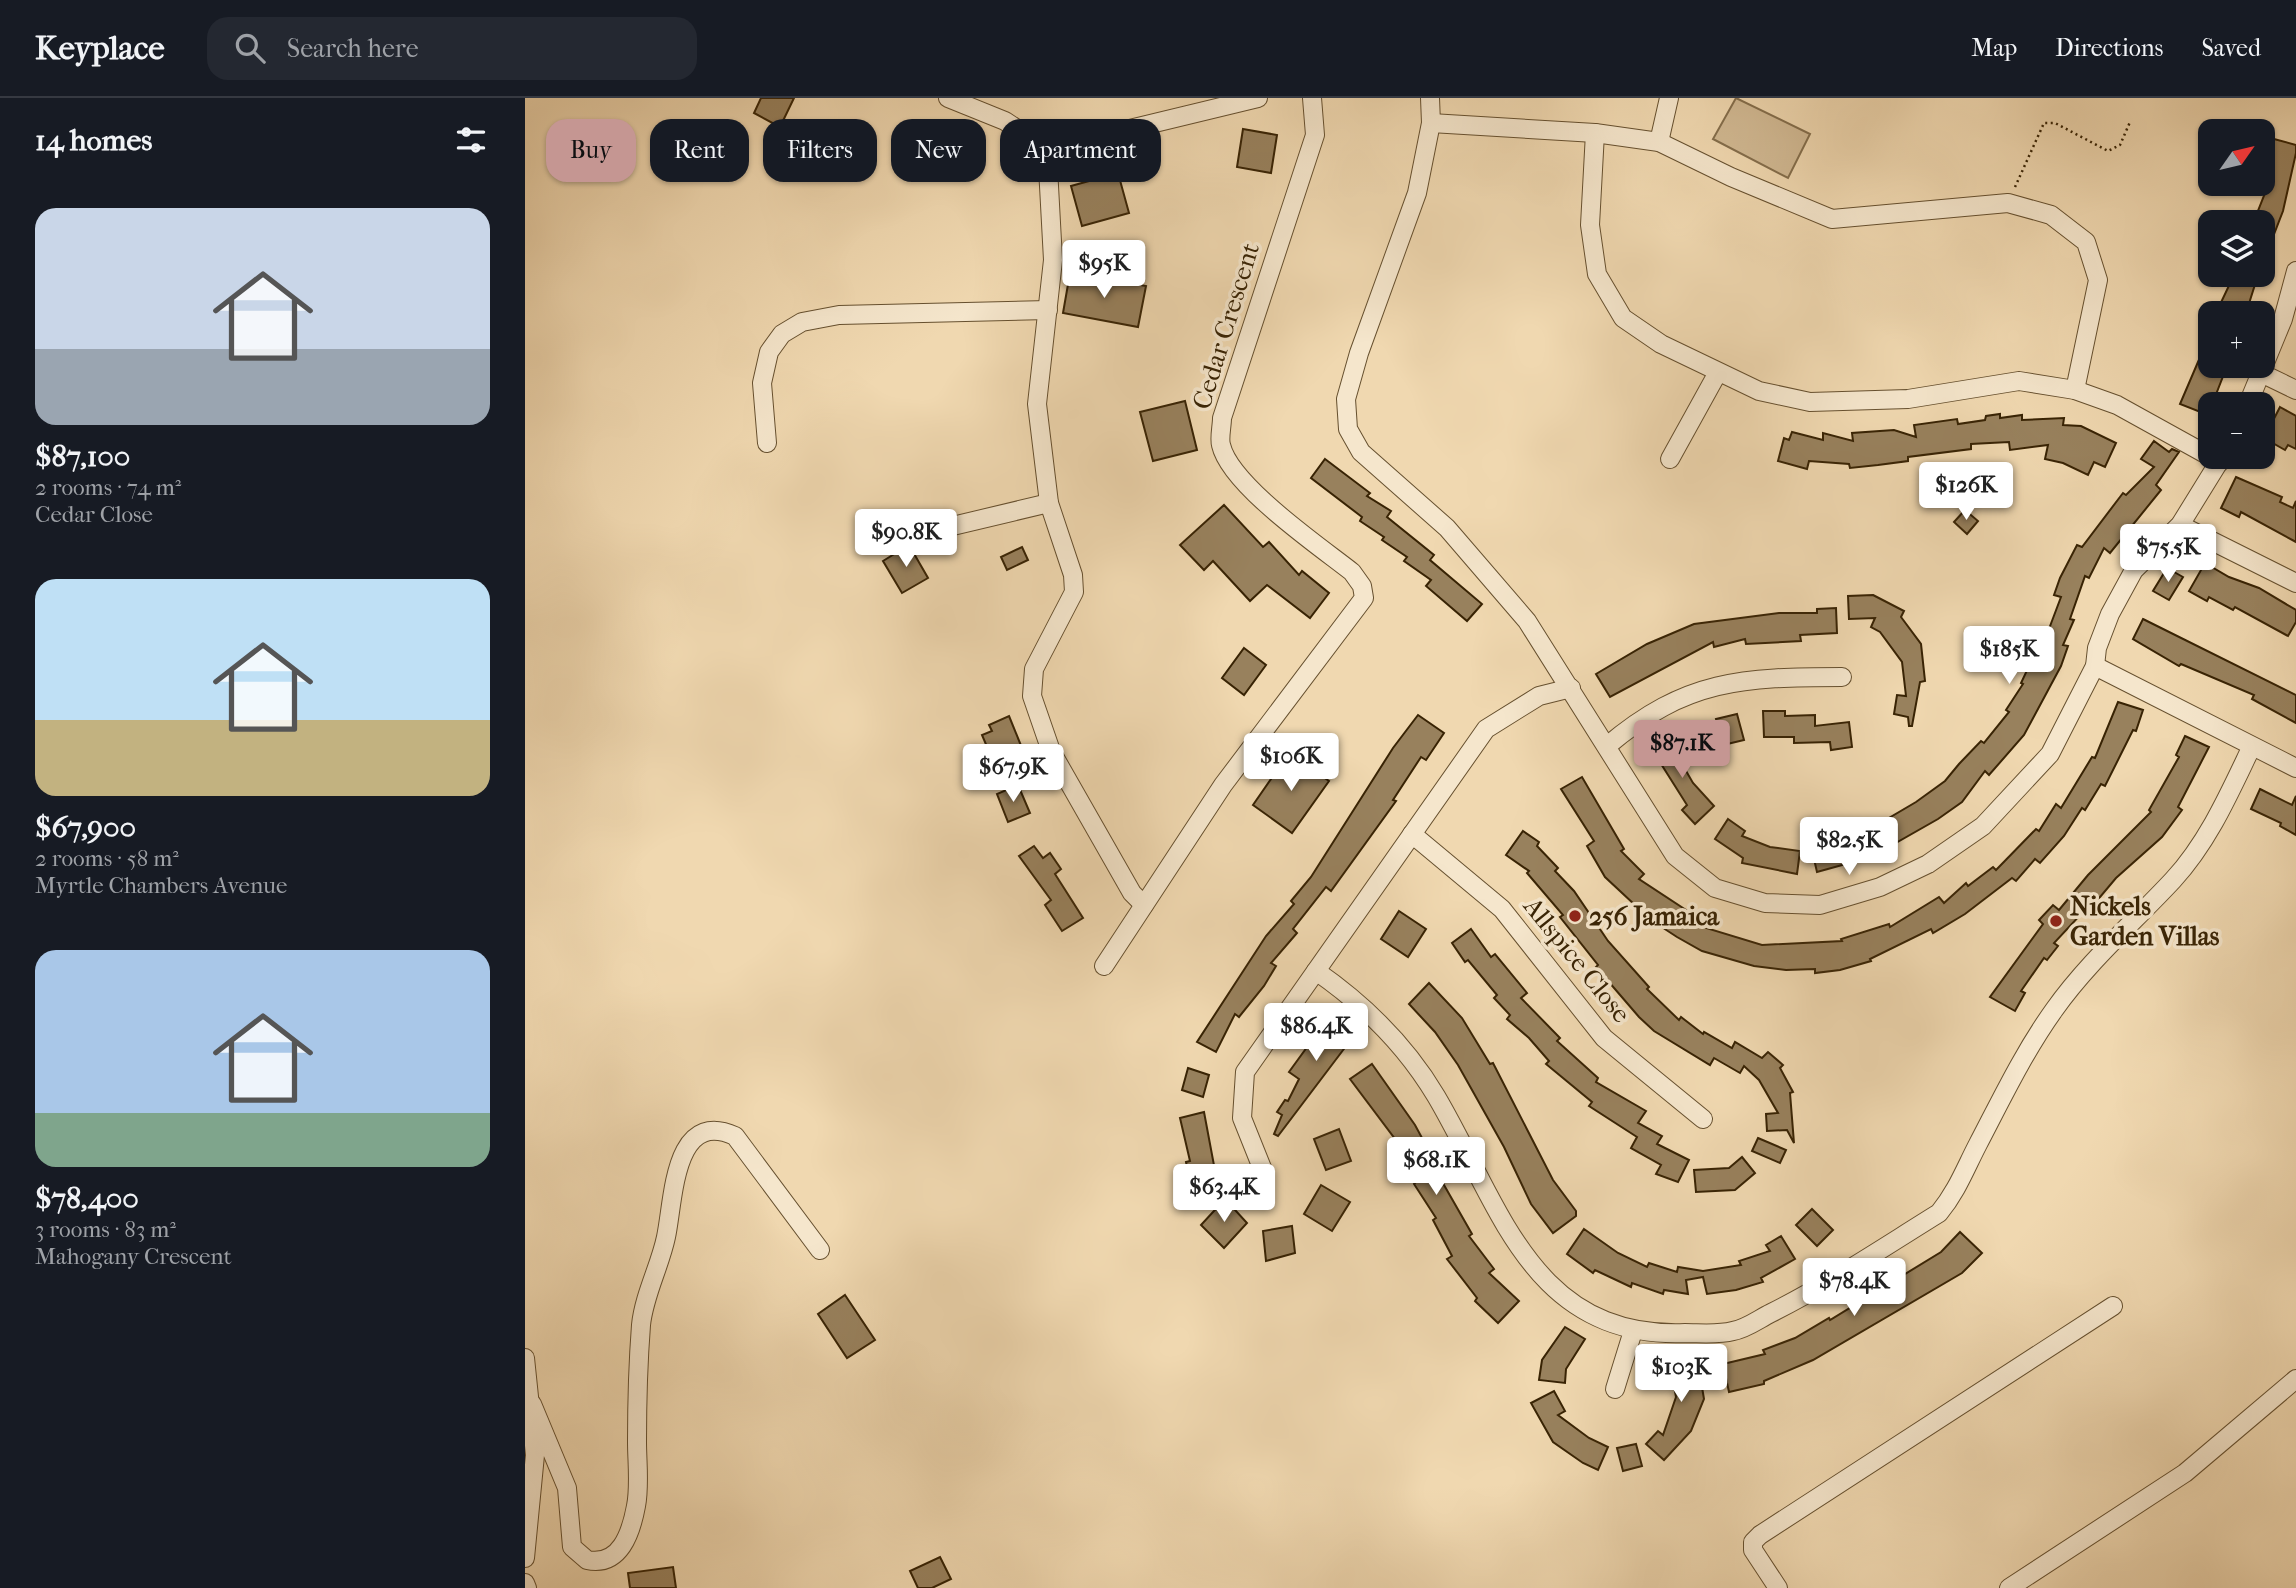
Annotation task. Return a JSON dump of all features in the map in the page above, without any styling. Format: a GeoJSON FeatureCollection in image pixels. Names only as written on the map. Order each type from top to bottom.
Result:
{"type":"FeatureCollection","features":[{"type":"Feature","properties":{"kind":"street"},"geometry":{"type":"LineString","coordinates":[[949,98],[1000,119]]}},
{"type":"Feature","properties":{"kind":"street"},"geometry":{"type":"LineString","coordinates":[[1161,121],[1258,98]]}},
{"type":"Feature","properties":{"kind":"street","name":"Cedar Crescent"},"geometry":{"type":"LineString","coordinates":[[1144,905],[1223,785],[1364,598],[1362,586],[1352,572],[1263,501],[1230,463],[1220,444],[1222,418],[1315,135],[1312,98]]}},
{"type":"Feature","properties":{"kind":"street"},"geometry":{"type":"LineString","coordinates":[[1430,98],[1431,123],[1417,193],[1399,237],[1346,399],[1348,429],[1361,452],[1447,528],[1527,621],[1675,856],[1715,888],[1765,903],[1820,905],[1880,887],[1928,864],[1983,826],[2050,754],[2095,666],[2097,648],[2105,625],[2134,570],[2180,524],[2215,469]]}},
{"type":"Feature","properties":{"kind":"street"},"geometry":{"type":"LineString","coordinates":[[1658,142],[1669,98]]}},
{"type":"Feature","properties":{"kind":"street"},"geometry":{"type":"LineString","coordinates":[[1431,123],[1595,133],[1658,142],[1731,177],[1832,219],[2008,202],[2050,215],[2086,242],[2098,279],[2075,390]]}},
{"type":"Feature","properties":{"kind":"street"},"geometry":{"type":"LineString","coordinates":[[1595,133],[1590,225],[1597,274],[1623,318],[1661,344],[1717,374],[1759,391],[1809,402],[1908,399],[2019,381],[2075,390],[2116,405],[2198,448]]}},
{"type":"Feature","properties":{"kind":"street"},"geometry":{"type":"LineString","coordinates":[[1049,182],[1053,260],[1037,404],[1049,503],[1073,575],[1074,592],[1034,669],[1032,696],[1051,751],[1132,893],[1144,905],[1104,966]]}},
{"type":"Feature","properties":{"kind":"street"},"geometry":{"type":"LineString","coordinates":[[2275,341],[2296,271]]}},
{"type":"Feature","properties":{"kind":"street"},"geometry":{"type":"LineString","coordinates":[[767,443],[762,383],[769,352],[782,334],[802,322],[839,315],[1048,310]]}},
{"type":"Feature","properties":{"kind":"street"},"geometry":{"type":"LineString","coordinates":[[1670,459],[1717,374]]}},
{"type":"Feature","properties":{"kind":"street"},"geometry":{"type":"LineString","coordinates":[[2271,378],[2296,390]]}},
{"type":"Feature","properties":{"kind":"street"},"geometry":{"type":"LineString","coordinates":[[940,529],[1049,503]]}},
{"type":"Feature","properties":{"kind":"street"},"geometry":{"type":"LineString","coordinates":[[2180,524],[2296,583]]}},
{"type":"Feature","properties":{"kind":"street"},"geometry":{"type":"LineString","coordinates":[[2095,666],[2251,748],[2296,768]]}},
{"type":"Feature","properties":{"kind":"street"},"geometry":{"type":"LineString","coordinates":[[1607,746],[1639,719],[1700,690],[1743,680],[1842,677]]}},
{"type":"Feature","properties":{"kind":"street"},"geometry":{"type":"LineString","coordinates":[[1264,1172],[1242,1118],[1245,1072],[1486,729],[1539,696],[1571,688]]}},
{"type":"Feature","properties":{"kind":"street"},"geometry":{"type":"LineString","coordinates":[[1316,971],[1358,1000],[1395,1040],[1427,1084],[1500,1217],[1533,1267],[1574,1306],[1633,1331],[1734,1331],[1789,1304],[1939,1213],[1958,1191],[1970,1160],[2025,1053],[2056,1007],[2095,960],[2174,879],[2205,838],[2251,748]]}},
{"type":"Feature","properties":{"kind":"street","name":"Allspice Close"},"geometry":{"type":"LineString","coordinates":[[1412,834],[1502,909],[1604,1038],[1703,1119]]}},
{"type":"Feature","properties":{"kind":"street"},"geometry":{"type":"LineString","coordinates":[[531,1404],[568,1488],[572,1547],[587,1560],[606,1561],[621,1549],[637,1505],[636,1396],[642,1320],[666,1239],[686,1145],[703,1132],[714,1130],[734,1136],[820,1250]]}},
{"type":"Feature","properties":{"kind":"street"},"geometry":{"type":"LineString","coordinates":[[1778,1588],[1753,1550],[1753,1542],[1760,1535],[2113,1306]]}},
{"type":"Feature","properties":{"kind":"street"},"geometry":{"type":"LineString","coordinates":[[1615,1389],[1633,1331]]}},
{"type":"Feature","properties":{"kind":"street"},"geometry":{"type":"LineString","coordinates":[[525,1358],[535,1455],[525,1558]]}},
{"type":"Feature","properties":{"kind":"street"},"geometry":{"type":"LineString","coordinates":[[2008,1588],[2185,1473],[2296,1379]]}},
{"type":"Feature","properties":{"kind":"street"},"geometry":{"type":"LineString","coordinates":[[525,1583],[527,1588]]}},
{"type":"Feature","properties":{"kind":"path"},"geometry":{"type":"LineString","coordinates":[[2008,202],[2044,123],[2055,123],[2108,151],[2120,145],[2130,122]]}},
{"type":"Feature","properties":{"kind":"shaded area"},"geometry":{"type":"Polygon","coordinates":[[[1736,98],[1810,134],[1788,178],[1713,139],[1736,98]]]}},
{"type":"Feature","properties":{"kind":"building"},"geometry":{"type":"Polygon","coordinates":[[[761,98],[794,98],[784,119],[765,119],[754,113],[761,98]]]}},
{"type":"Feature","properties":{"kind":"building"},"geometry":{"type":"Polygon","coordinates":[[[1243,129],[1277,135],[1271,173],[1237,167],[1243,129]]]}},
{"type":"Feature","properties":{"kind":"building"},"geometry":{"type":"Polygon","coordinates":[[[2275,139],[2296,145],[2283,211],[2275,232],[2275,210],[2258,210],[2264,196],[2275,196],[2275,139]]]}},
{"type":"Feature","properties":{"kind":"building"},"geometry":{"type":"Polygon","coordinates":[[[1085,182],[1120,182],[1129,213],[1082,226],[1071,186],[1085,182]]]}},
{"type":"Feature","properties":{"kind":"building"},"geometry":{"type":"Polygon","coordinates":[[[1070,273],[1146,286],[1138,327],[1063,313],[1070,273]]]}},
{"type":"Feature","properties":{"kind":"building"},"geometry":{"type":"Polygon","coordinates":[[[2228,287],[2254,287],[2250,301],[2222,301],[2228,287]]]}},
{"type":"Feature","properties":{"kind":"building"},"geometry":{"type":"Polygon","coordinates":[[[2198,362],[2198,378],[2222,378],[2217,392],[2198,392],[2198,411],[2180,404],[2198,362]]]}},
{"type":"Feature","properties":{"kind":"building"},"geometry":{"type":"Polygon","coordinates":[[[1185,401],[1197,450],[1153,461],[1140,412],[1185,401]]]}},
{"type":"Feature","properties":{"kind":"building"},"geometry":{"type":"Polygon","coordinates":[[[2280,407],[2296,416],[2296,449],[2288,445],[2285,450],[2275,444],[2275,417],[2280,407]]]}},
{"type":"Feature","properties":{"kind":"building"},"geometry":{"type":"Polygon","coordinates":[[[2000,414],[2000,418],[2022,415],[2022,420],[2064,418],[2063,425],[2081,426],[2116,443],[2105,467],[2094,462],[2088,475],[2063,463],[2045,459],[2048,445],[2010,450],[2009,442],[1971,444],[1971,449],[1850,468],[1849,464],[1809,461],[1807,469],[1778,461],[1784,438],[1789,440],[1792,432],[1823,440],[1823,433],[1853,441],[1852,433],[1894,430],[1916,437],[1914,425],[1957,419],[1958,424],[1985,420],[1986,416],[2000,414]]]}},
{"type":"Feature","properties":{"kind":"building"},"geometry":{"type":"Polygon","coordinates":[[[2154,441],[2169,452],[2172,449],[2179,452],[2156,485],[2161,490],[2110,553],[2104,548],[2089,578],[2085,576],[2070,619],[2074,620],[2063,645],[2068,646],[2061,666],[2024,735],[1989,775],[1985,771],[1962,802],[1938,819],[1871,857],[1817,872],[1811,846],[1870,829],[1916,802],[1945,781],[1981,741],[1984,743],[2009,712],[2006,710],[2023,684],[2021,683],[2030,664],[2035,666],[2061,597],[2054,595],[2077,545],[2082,547],[2123,493],[2126,495],[2154,467],[2141,459],[2154,441]]]}},
{"type":"Feature","properties":{"kind":"building"},"geometry":{"type":"Polygon","coordinates":[[[1325,459],[1370,493],[1367,496],[1391,511],[1387,517],[1434,555],[1430,560],[1482,604],[1467,621],[1426,586],[1431,580],[1404,561],[1407,557],[1382,540],[1384,537],[1360,521],[1362,517],[1311,478],[1325,459]]]}},
{"type":"Feature","properties":{"kind":"building"},"geometry":{"type":"Polygon","coordinates":[[[2236,477],[2282,497],[2280,502],[2293,508],[2296,501],[2296,542],[2241,512],[2239,517],[2221,508],[2236,477]]]}},
{"type":"Feature","properties":{"kind":"building"},"geometry":{"type":"Polygon","coordinates":[[[1224,505],[1263,547],[1269,542],[1299,575],[1302,571],[1329,593],[1310,618],[1267,585],[1250,601],[1213,561],[1204,570],[1180,545],[1224,505]]]}},
{"type":"Feature","properties":{"kind":"building"},"geometry":{"type":"Polygon","coordinates":[[[1965,510],[1978,521],[1967,534],[1954,522],[1965,510]]]}},
{"type":"Feature","properties":{"kind":"building"},"geometry":{"type":"Polygon","coordinates":[[[909,545],[928,578],[902,593],[883,561],[909,545]]]}},
{"type":"Feature","properties":{"kind":"building"},"geometry":{"type":"Polygon","coordinates":[[[1022,547],[1028,560],[1007,570],[1001,557],[1022,547]]]}},
{"type":"Feature","properties":{"kind":"building"},"geometry":{"type":"Polygon","coordinates":[[[2205,563],[2229,577],[2259,588],[2296,610],[2296,622],[2288,636],[2235,607],[2233,610],[2209,597],[2207,601],[2189,591],[2205,563]]]}},
{"type":"Feature","properties":{"kind":"building"},"geometry":{"type":"Polygon","coordinates":[[[2167,568],[2183,577],[2169,600],[2153,591],[2167,568]]]}},
{"type":"Feature","properties":{"kind":"building"},"geometry":{"type":"Polygon","coordinates":[[[1873,595],[1904,611],[1901,617],[1921,644],[1925,681],[1920,682],[1912,726],[1909,726],[1908,717],[1894,714],[1897,695],[1906,696],[1902,662],[1880,632],[1871,627],[1875,618],[1849,619],[1848,596],[1873,595]]]}},
{"type":"Feature","properties":{"kind":"building"},"geometry":{"type":"Polygon","coordinates":[[[1836,608],[1837,633],[1800,635],[1801,641],[1746,644],[1745,639],[1714,647],[1713,642],[1610,697],[1596,674],[1647,644],[1694,624],[1779,613],[1817,613],[1817,609],[1836,608]]]}},
{"type":"Feature","properties":{"kind":"building"},"geometry":{"type":"Polygon","coordinates":[[[2143,619],[2296,695],[2296,723],[2252,699],[2254,695],[2181,664],[2179,666],[2133,639],[2143,619]]]}},
{"type":"Feature","properties":{"kind":"building"},"geometry":{"type":"Polygon","coordinates":[[[1244,648],[1266,665],[1244,695],[1222,678],[1244,648]]]}},
{"type":"Feature","properties":{"kind":"building"},"geometry":{"type":"Polygon","coordinates":[[[2118,702],[2143,710],[2136,731],[2133,730],[2105,786],[2101,784],[2085,810],[2082,808],[2064,836],[2040,863],[2035,859],[2016,881],[2012,878],[1965,914],[1933,933],[1931,929],[1870,959],[1871,961],[1840,970],[1815,973],[1815,969],[1786,970],[1754,966],[1702,951],[1677,937],[1651,920],[1605,877],[1587,846],[1594,841],[1561,789],[1582,777],[1624,849],[1621,851],[1644,874],[1639,879],[1686,910],[1683,914],[1707,926],[1706,928],[1762,945],[1842,941],[1841,939],[1889,924],[1890,927],[1939,897],[1944,903],[1966,883],[1968,886],[1993,867],[1996,870],[2036,829],[2039,831],[2056,804],[2061,808],[2092,757],[2095,758],[2118,702]]]}},
{"type":"Feature","properties":{"kind":"building"},"geometry":{"type":"Polygon","coordinates":[[[1763,711],[1785,711],[1785,716],[1815,715],[1815,726],[1849,722],[1852,747],[1831,750],[1830,742],[1794,743],[1794,737],[1764,737],[1763,711]]]}},
{"type":"Feature","properties":{"kind":"building"},"geometry":{"type":"Polygon","coordinates":[[[1737,714],[1744,740],[1723,745],[1716,719],[1737,714]]]}},
{"type":"Feature","properties":{"kind":"building"},"geometry":{"type":"Polygon","coordinates":[[[1418,715],[1444,733],[1426,760],[1421,757],[1393,800],[1396,801],[1331,891],[1326,887],[1293,929],[1297,933],[1271,963],[1276,966],[1264,986],[1239,1017],[1235,1014],[1216,1052],[1197,1042],[1266,936],[1294,904],[1291,901],[1311,877],[1393,748],[1418,715]]]}},
{"type":"Feature","properties":{"kind":"building"},"geometry":{"type":"Polygon","coordinates":[[[1009,716],[1022,748],[993,761],[982,735],[992,731],[989,725],[1009,716]]]}},
{"type":"Feature","properties":{"kind":"building"},"geometry":{"type":"Polygon","coordinates":[[[1673,736],[1683,754],[1678,757],[1693,783],[1714,806],[1695,824],[1682,810],[1687,805],[1651,748],[1673,736]]]}},
{"type":"Feature","properties":{"kind":"building"},"geometry":{"type":"Polygon","coordinates":[[[2185,736],[2209,747],[2178,807],[2182,810],[2162,837],[2116,878],[2085,915],[2082,913],[2054,943],[2058,946],[2047,960],[2044,958],[2021,991],[2025,993],[2015,1011],[1990,997],[2043,924],[2039,920],[2053,905],[2059,910],[2088,875],[2151,812],[2149,810],[2179,757],[2176,755],[2185,736]]]}},
{"type":"Feature","properties":{"kind":"building"},"geometry":{"type":"Polygon","coordinates":[[[1289,753],[1329,781],[1292,833],[1253,805],[1289,753]]]}},
{"type":"Feature","properties":{"kind":"building"},"geometry":{"type":"Polygon","coordinates":[[[1018,785],[1030,813],[1008,822],[997,794],[1018,785]]]}},
{"type":"Feature","properties":{"kind":"building"},"geometry":{"type":"Polygon","coordinates":[[[2260,789],[2292,805],[2296,796],[2296,835],[2280,826],[2281,823],[2251,809],[2260,789]]]}},
{"type":"Feature","properties":{"kind":"building"},"geometry":{"type":"Polygon","coordinates":[[[1728,819],[1745,831],[1742,836],[1770,847],[1800,851],[1797,874],[1742,863],[1743,858],[1715,839],[1728,819]]]}},
{"type":"Feature","properties":{"kind":"building"},"geometry":{"type":"Polygon","coordinates":[[[1523,831],[1539,842],[1537,846],[1558,868],[1555,871],[1574,891],[1608,941],[1649,987],[1647,989],[1679,1020],[1681,1017],[1703,1034],[1704,1032],[1732,1048],[1735,1042],[1762,1058],[1768,1052],[1783,1065],[1780,1068],[1793,1092],[1790,1093],[1794,1143],[1787,1130],[1767,1131],[1766,1114],[1778,1113],[1759,1080],[1744,1066],[1740,1073],[1714,1058],[1710,1065],[1654,1031],[1639,1017],[1596,967],[1598,965],[1560,917],[1563,915],[1527,873],[1529,871],[1506,855],[1523,831]]]}},
{"type":"Feature","properties":{"kind":"building"},"geometry":{"type":"Polygon","coordinates":[[[1034,846],[1043,858],[1050,853],[1061,869],[1055,874],[1083,918],[1062,931],[1045,905],[1051,900],[1019,856],[1034,846]]]}},
{"type":"Feature","properties":{"kind":"building"},"geometry":{"type":"Polygon","coordinates":[[[1399,911],[1426,929],[1408,957],[1381,939],[1399,911]]]}},
{"type":"Feature","properties":{"kind":"building"},"geometry":{"type":"Polygon","coordinates":[[[1471,929],[1491,957],[1495,954],[1527,993],[1521,998],[1560,1038],[1557,1041],[1598,1078],[1596,1082],[1646,1111],[1638,1123],[1662,1136],[1657,1144],[1689,1160],[1678,1182],[1656,1174],[1661,1165],[1631,1148],[1637,1137],[1589,1106],[1592,1102],[1546,1064],[1549,1061],[1529,1038],[1507,1019],[1510,1015],[1494,998],[1497,995],[1468,960],[1465,962],[1452,943],[1471,929]]]}},
{"type":"Feature","properties":{"kind":"building"},"geometry":{"type":"Polygon","coordinates":[[[1429,983],[1462,1018],[1490,1064],[1493,1063],[1553,1180],[1576,1211],[1576,1216],[1553,1233],[1531,1204],[1504,1147],[1458,1065],[1435,1032],[1409,1004],[1429,983]]]}},
{"type":"Feature","properties":{"kind":"building"},"geometry":{"type":"Polygon","coordinates":[[[1334,1010],[1359,1029],[1278,1136],[1274,1134],[1282,1115],[1277,1112],[1285,1100],[1288,1101],[1299,1079],[1289,1072],[1334,1010]]]}},
{"type":"Feature","properties":{"kind":"building"},"geometry":{"type":"Polygon","coordinates":[[[1372,1064],[1415,1125],[1435,1162],[1432,1164],[1472,1234],[1469,1236],[1494,1269],[1489,1273],[1519,1301],[1498,1323],[1475,1301],[1477,1298],[1447,1259],[1452,1256],[1433,1220],[1436,1218],[1414,1184],[1416,1182],[1397,1149],[1401,1147],[1350,1079],[1372,1064]]]}},
{"type":"Feature","properties":{"kind":"building"},"geometry":{"type":"Polygon","coordinates":[[[1188,1068],[1209,1075],[1203,1097],[1182,1090],[1188,1068]]]}},
{"type":"Feature","properties":{"kind":"building"},"geometry":{"type":"Polygon","coordinates":[[[1204,1112],[1219,1192],[1193,1197],[1186,1162],[1190,1161],[1180,1118],[1204,1112]]]}},
{"type":"Feature","properties":{"kind":"building"},"geometry":{"type":"Polygon","coordinates":[[[1339,1129],[1351,1161],[1326,1170],[1314,1139],[1339,1129]]]}},
{"type":"Feature","properties":{"kind":"building"},"geometry":{"type":"Polygon","coordinates":[[[1758,1138],[1786,1150],[1780,1163],[1752,1151],[1758,1138]]]}},
{"type":"Feature","properties":{"kind":"building"},"geometry":{"type":"Polygon","coordinates":[[[1742,1157],[1755,1173],[1735,1190],[1696,1192],[1694,1170],[1729,1168],[1742,1157]]]}},
{"type":"Feature","properties":{"kind":"building"},"geometry":{"type":"Polygon","coordinates":[[[1321,1185],[1350,1202],[1332,1231],[1304,1214],[1321,1185]]]}},
{"type":"Feature","properties":{"kind":"building"},"geometry":{"type":"Polygon","coordinates":[[[1225,1199],[1247,1223],[1224,1248],[1201,1225],[1225,1199]]]}},
{"type":"Feature","properties":{"kind":"building"},"geometry":{"type":"Polygon","coordinates":[[[1812,1209],[1833,1230],[1817,1246],[1796,1225],[1812,1209]]]}},
{"type":"Feature","properties":{"kind":"building"},"geometry":{"type":"Polygon","coordinates":[[[1292,1226],[1295,1253],[1266,1261],[1263,1231],[1292,1226]]]}},
{"type":"Feature","properties":{"kind":"building"},"geometry":{"type":"Polygon","coordinates":[[[1584,1229],[1618,1253],[1647,1267],[1649,1263],[1677,1272],[1678,1267],[1703,1271],[1741,1265],[1739,1261],[1770,1251],[1766,1245],[1781,1236],[1795,1259],[1761,1278],[1763,1282],[1736,1290],[1707,1294],[1703,1277],[1686,1280],[1688,1294],[1664,1290],[1663,1294],[1632,1283],[1631,1287],[1595,1270],[1593,1273],[1567,1254],[1584,1229]]]}},
{"type":"Feature","properties":{"kind":"building"},"geometry":{"type":"Polygon","coordinates":[[[1960,1232],[1982,1253],[1962,1273],[1813,1360],[1764,1381],[1764,1384],[1729,1392],[1723,1364],[1765,1354],[1763,1350],[1795,1338],[1829,1318],[1830,1320],[1941,1252],[1960,1232]]]}},
{"type":"Feature","properties":{"kind":"building"},"geometry":{"type":"Polygon","coordinates":[[[845,1295],[875,1340],[847,1358],[818,1314],[845,1295]]]}},
{"type":"Feature","properties":{"kind":"building"},"geometry":{"type":"Polygon","coordinates":[[[1565,1327],[1585,1339],[1566,1369],[1565,1383],[1539,1380],[1542,1360],[1565,1327]]]}},
{"type":"Feature","properties":{"kind":"building"},"geometry":{"type":"Polygon","coordinates":[[[1696,1352],[1704,1399],[1691,1431],[1664,1460],[1646,1444],[1658,1431],[1663,1435],[1676,1397],[1669,1356],[1696,1352]]]}},
{"type":"Feature","properties":{"kind":"building"},"geometry":{"type":"Polygon","coordinates":[[[1554,1391],[1565,1411],[1558,1415],[1589,1438],[1608,1447],[1598,1470],[1553,1442],[1531,1403],[1554,1391]]]}},
{"type":"Feature","properties":{"kind":"building"},"geometry":{"type":"Polygon","coordinates":[[[1636,1444],[1642,1466],[1623,1471],[1617,1448],[1636,1444]]]}},
{"type":"Feature","properties":{"kind":"building"},"geometry":{"type":"Polygon","coordinates":[[[940,1557],[951,1579],[932,1588],[918,1588],[910,1571],[940,1557]]]}},
{"type":"Feature","properties":{"kind":"building"},"geometry":{"type":"Polygon","coordinates":[[[673,1567],[676,1588],[630,1588],[628,1573],[673,1567]]]}},
{"type":"Feature","properties":{"kind":"place","name":"256 Jamaica"},"geometry":{"type":"Point","coordinates":[1575,916]}},
{"type":"Feature","properties":{"kind":"place","name":"Nickels Garden Villas"},"geometry":{"type":"Point","coordinates":[2056,921]}}]}
